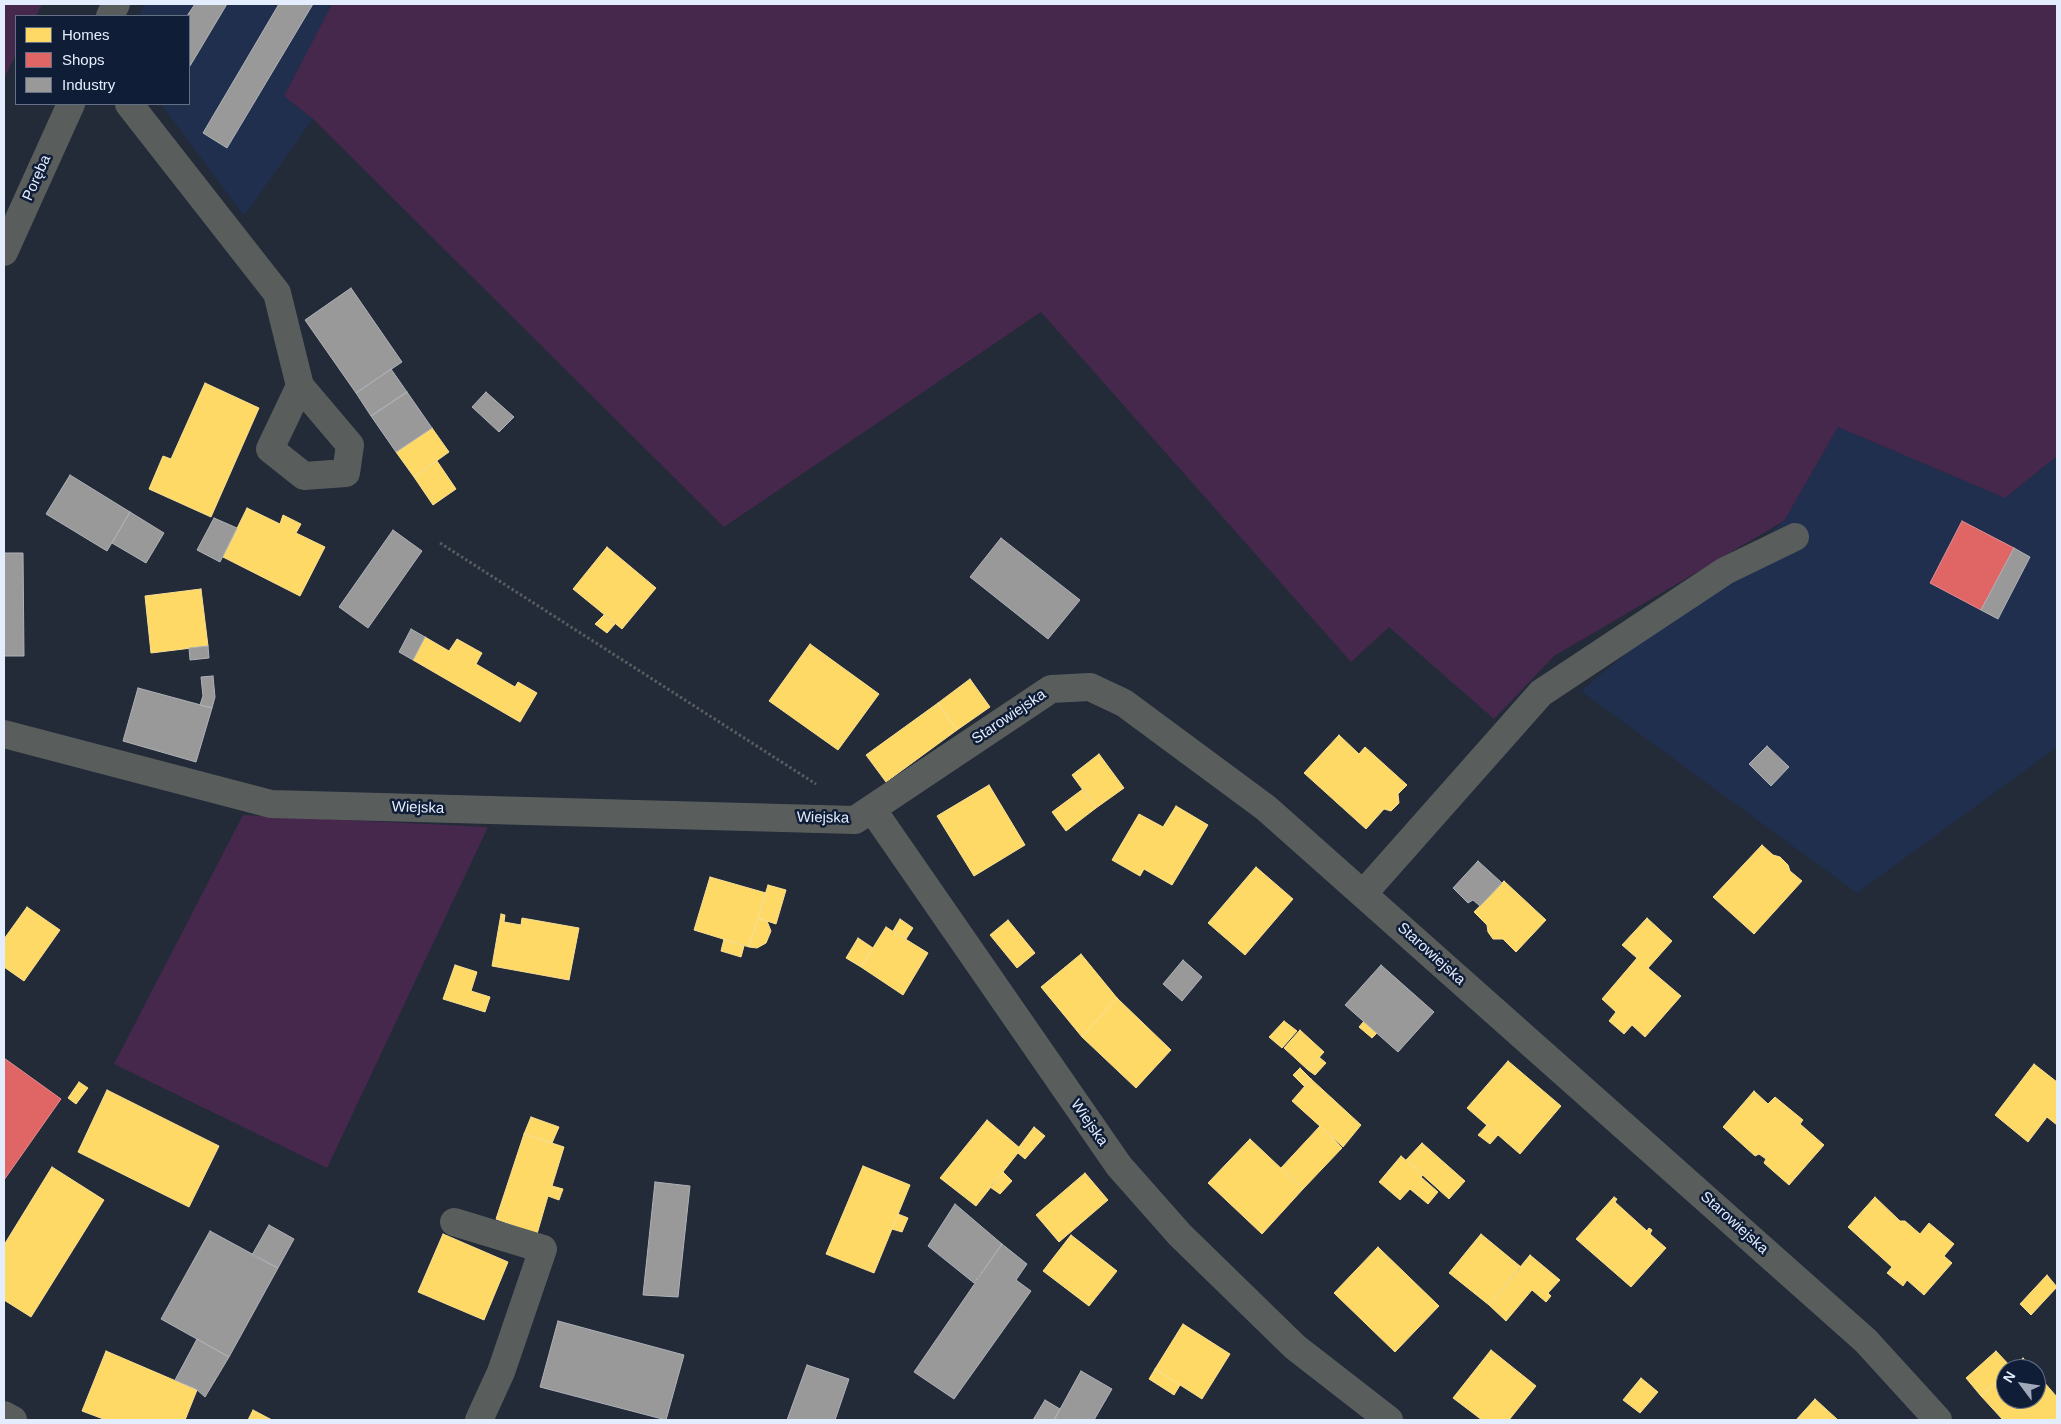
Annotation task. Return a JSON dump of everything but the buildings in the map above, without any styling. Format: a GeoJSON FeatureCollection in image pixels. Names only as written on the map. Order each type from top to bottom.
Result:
{"type":"FeatureCollection","features":[{"type":"Feature","properties":{"kind":"street","name":"Poręba"},"geometry":{"type":"LineString","coordinates":[[4,252],[71,105]]}},
{"type":"Feature","properties":{"kind":"street"},"geometry":{"type":"LineString","coordinates":[[130,105],[277,293],[300,386]]}},
{"type":"Feature","properties":{"kind":"street"},"geometry":{"type":"LineString","coordinates":[[1363,894],[1541,693],[1725,571],[1795,537]]}},
{"type":"Feature","properties":{"kind":"street","name":"Starowiejska"},"geometry":{"type":"LineString","coordinates":[[872,808],[1051,689],[1090,686],[1124,703],[1266,808],[1866,1341],[1938,1420]]}},
{"type":"Feature","properties":{"kind":"street","name":"Wiejska"},"geometry":{"type":"LineString","coordinates":[[4,734],[271,804],[855,820],[872,808],[1119,1166],[1180,1235],[1295,1347],[1389,1420]]}},
{"type":"Feature","properties":{"kind":"street"},"geometry":{"type":"LineString","coordinates":[[454,1222],[543,1249],[501,1372],[479,1420]]}},
{"type":"Feature","properties":{"kind":"street"},"geometry":{"type":"LineString","coordinates":[[4,1415],[13,1420]]}},
{"type":"Feature","properties":{"kind":"path"},"geometry":{"type":"LineString","coordinates":[[440,543],[818,786]]}},
{"type":"Feature","properties":{"kind":"shaded area"},"geometry":{"type":"Polygon","coordinates":[[[4,4],[42,4],[36,15],[15,15],[15,56],[4,79],[4,4]]]}},
{"type":"Feature","properties":{"kind":"shaded area"},"geometry":{"type":"Polygon","coordinates":[[[145,4],[332,4],[284,96],[313,119],[244,216],[162,105],[190,105],[190,15],[140,15],[145,4]]]}},
{"type":"Feature","properties":{"kind":"shaded area"},"geometry":{"type":"Polygon","coordinates":[[[332,4],[2057,4],[2057,456],[2005,498],[1838,427],[1784,521],[1554,656],[1494,719],[1389,627],[1351,662],[1041,312],[724,527],[313,119],[284,96],[332,4]]]}},
{"type":"Feature","properties":{"kind":"shaded area"},"geometry":{"type":"Polygon","coordinates":[[[1838,427],[2005,498],[2057,456],[2057,747],[1857,893],[1581,691],[1784,521],[1838,427]]]}},
{"type":"Feature","properties":{"kind":"shaded area"},"geometry":{"type":"Polygon","coordinates":[[[243,815],[488,827],[327,1168],[114,1064],[243,815]]]}}]}
